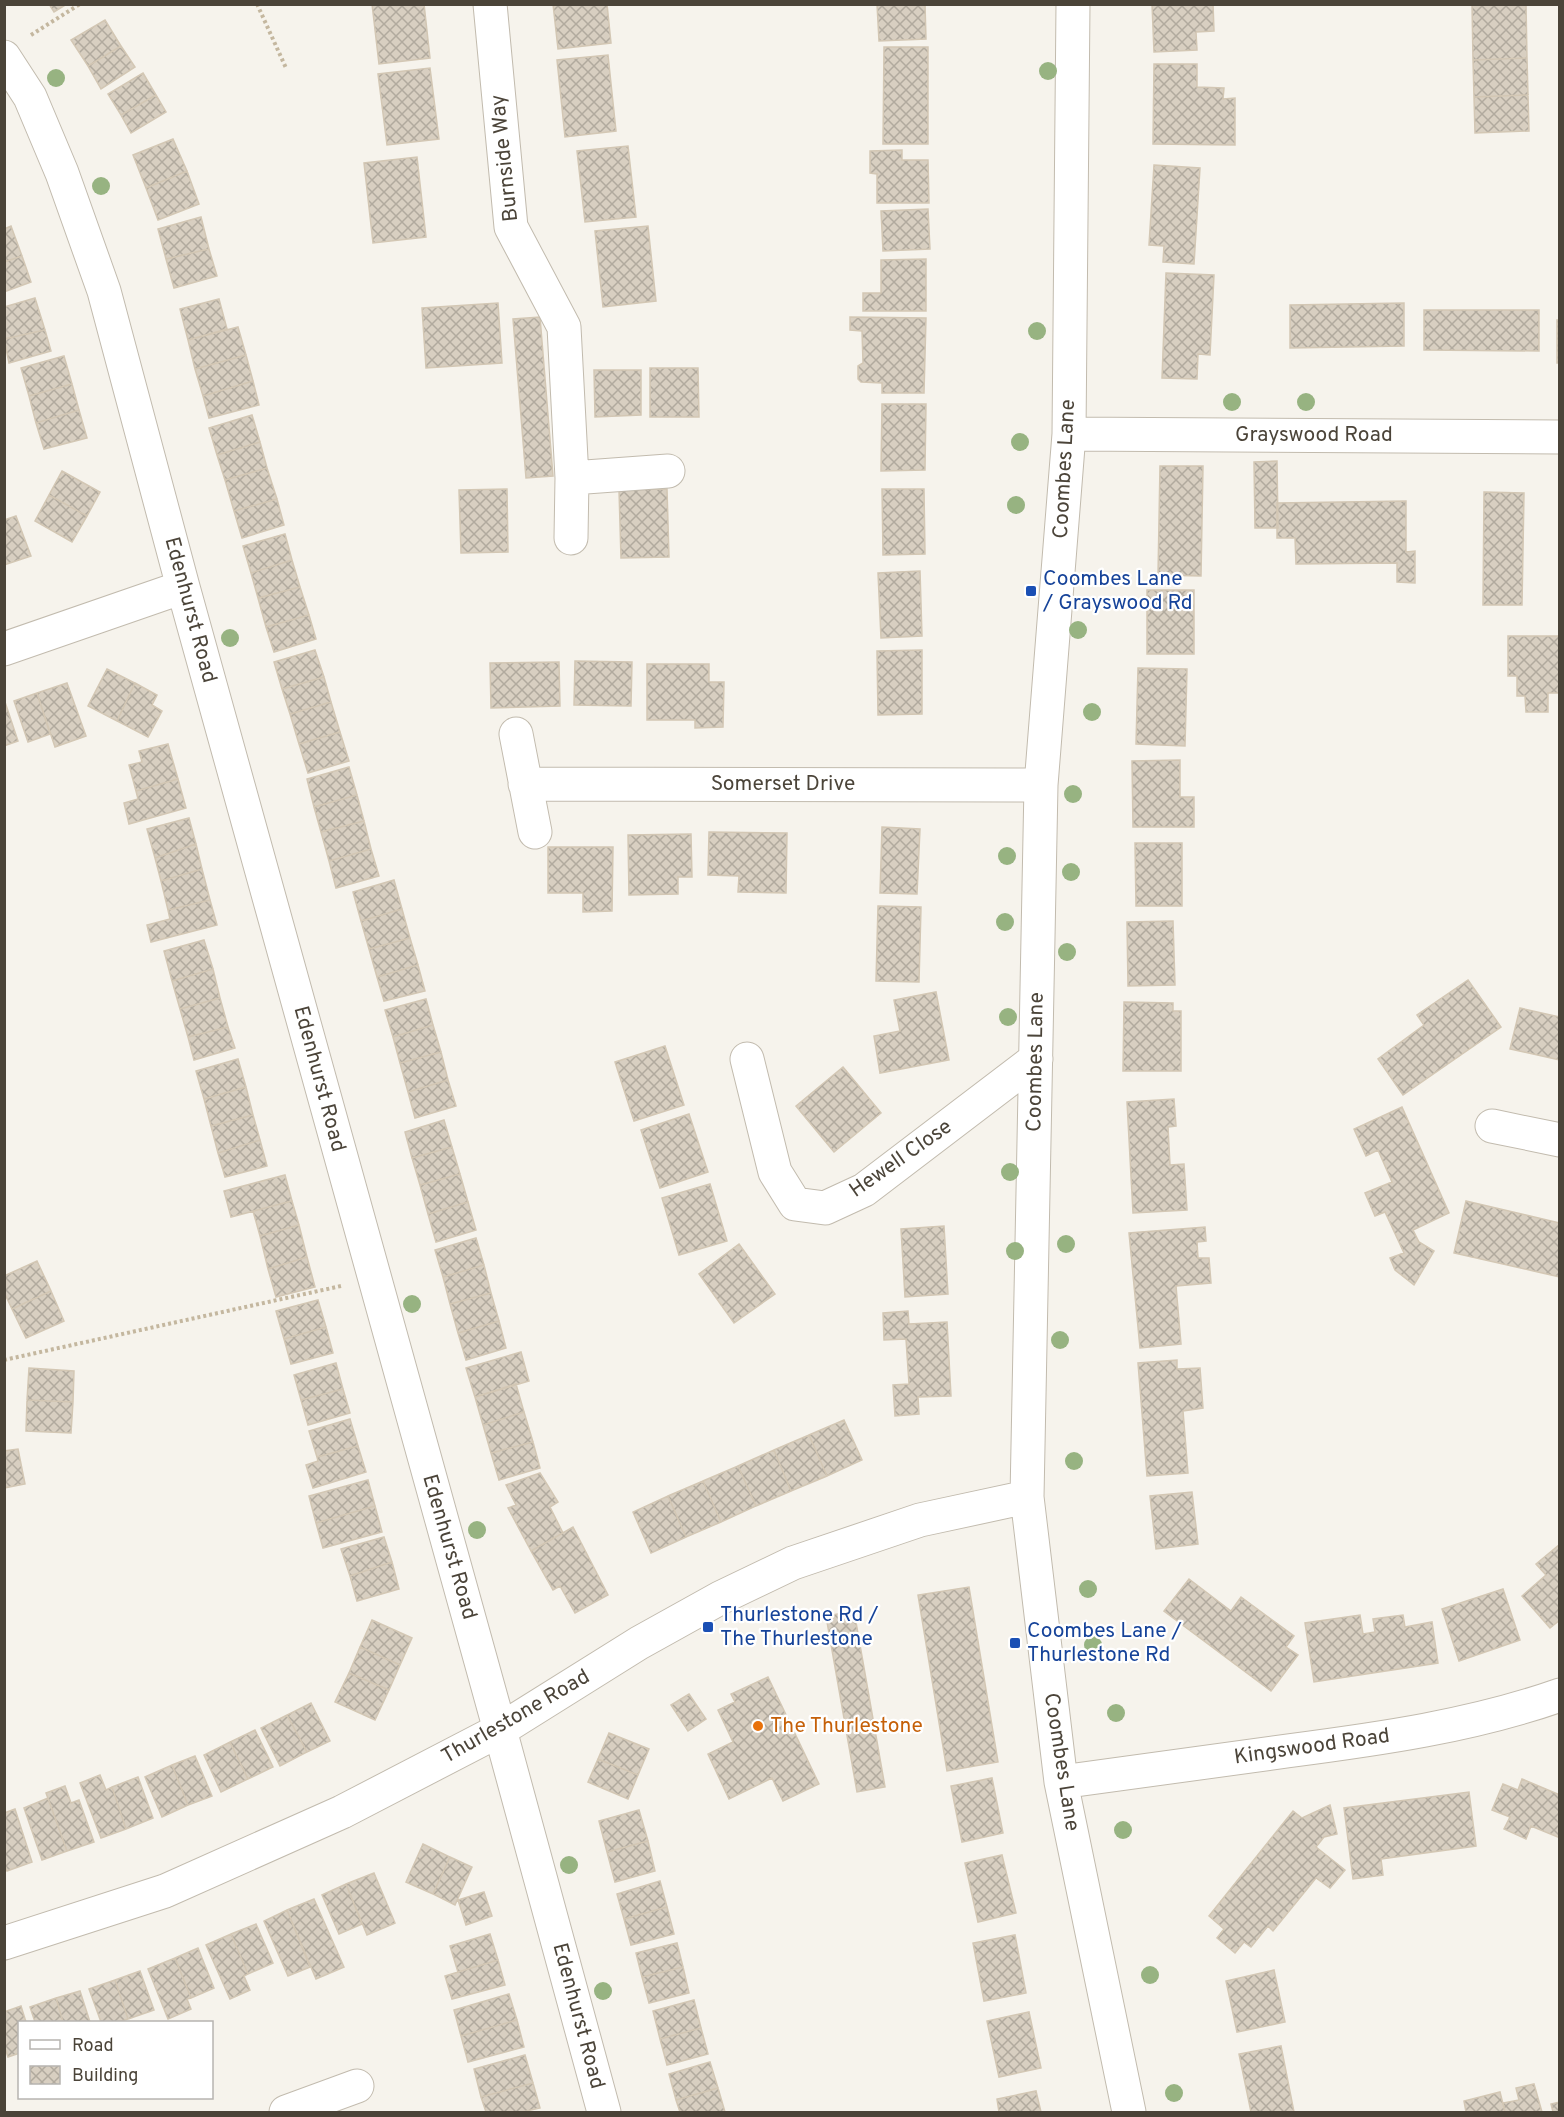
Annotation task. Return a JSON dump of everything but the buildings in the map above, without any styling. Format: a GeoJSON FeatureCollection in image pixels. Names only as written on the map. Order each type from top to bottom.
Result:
{"type":"FeatureCollection","features":[{"type":"Feature","properties":{"kind":"street","name":"Burnside Way"},"geometry":{"type":"LineString","coordinates":[[489,4],[511,226],[564,327],[572,478],[571,538]]}},
{"type":"Feature","properties":{"kind":"street","name":"Coombes Lane"},"geometry":{"type":"LineString","coordinates":[[1073,4],[1069,434],[1041,785],[1027,1497],[1061,1782],[1129,2112]]}},
{"type":"Feature","properties":{"kind":"street","name":"Edenhurst Road"},"geometry":{"type":"LineString","coordinates":[[15,48],[30,97],[62,173],[104,291],[183,587],[604,2112]]}},
{"type":"Feature","properties":{"kind":"street","name":"Grayswood Road"},"geometry":{"type":"LineString","coordinates":[[1069,434],[1560,437]]}},
{"type":"Feature","properties":{"kind":"street"},"geometry":{"type":"LineString","coordinates":[[572,478],[668,471]]}},
{"type":"Feature","properties":{"kind":"street"},"geometry":{"type":"LineString","coordinates":[[4,649],[183,587]]}},
{"type":"Feature","properties":{"kind":"street"},"geometry":{"type":"LineString","coordinates":[[516,734],[535,832]]}},
{"type":"Feature","properties":{"kind":"street","name":"Somerset Drive"},"geometry":{"type":"LineString","coordinates":[[525,784],[1041,785]]}},
{"type":"Feature","properties":{"kind":"street","name":"Hewell Close"},"geometry":{"type":"LineString","coordinates":[[747,1059],[775,1172],[795,1204],[825,1209],[864,1190],[1036,1059]]}},
{"type":"Feature","properties":{"kind":"street"},"geometry":{"type":"LineString","coordinates":[[1492,1126],[1560,1140]]}},
{"type":"Feature","properties":{"kind":"street","name":"Thurlestone Road"},"geometry":{"type":"LineString","coordinates":[[4,1943],[165,1891],[342,1812],[500,1730],[639,1642],[720,1598],[794,1563],[920,1520],[1027,1497]]}},
{"type":"Feature","properties":{"kind":"street","name":"Kingswood Road"},"geometry":{"type":"LineString","coordinates":[[1061,1782],[1336,1745],[1457,1725],[1517,1710],[1560,1695]]}},
{"type":"Feature","properties":{"kind":"street"},"geometry":{"type":"LineString","coordinates":[[286,2112],[357,2086]]}},
{"type":"Feature","properties":{"kind":"path"},"geometry":{"type":"LineString","coordinates":[[15,48],[80,4]]}},
{"type":"Feature","properties":{"kind":"path"},"geometry":{"type":"LineString","coordinates":[[257,4],[286,68]]}},
{"type":"Feature","properties":{"kind":"path"},"geometry":{"type":"LineString","coordinates":[[4,1360],[374,1278]]}},
{"type":"Feature","properties":{"kind":"place","name":"Coombes Lane / Grayswood Rd"},"geometry":{"type":"Point","coordinates":[1031,591]}},
{"type":"Feature","properties":{"kind":"place","name":"Thurlestone Rd / The Thurlestone"},"geometry":{"type":"Point","coordinates":[708,1627]}},
{"type":"Feature","properties":{"kind":"place","name":"Coombes Lane / Thurlestone Rd"},"geometry":{"type":"Point","coordinates":[1015,1643]}},
{"type":"Feature","properties":{"kind":"place","name":"The Thurlestone"},"geometry":{"type":"Point","coordinates":[758,1726]}}]}
